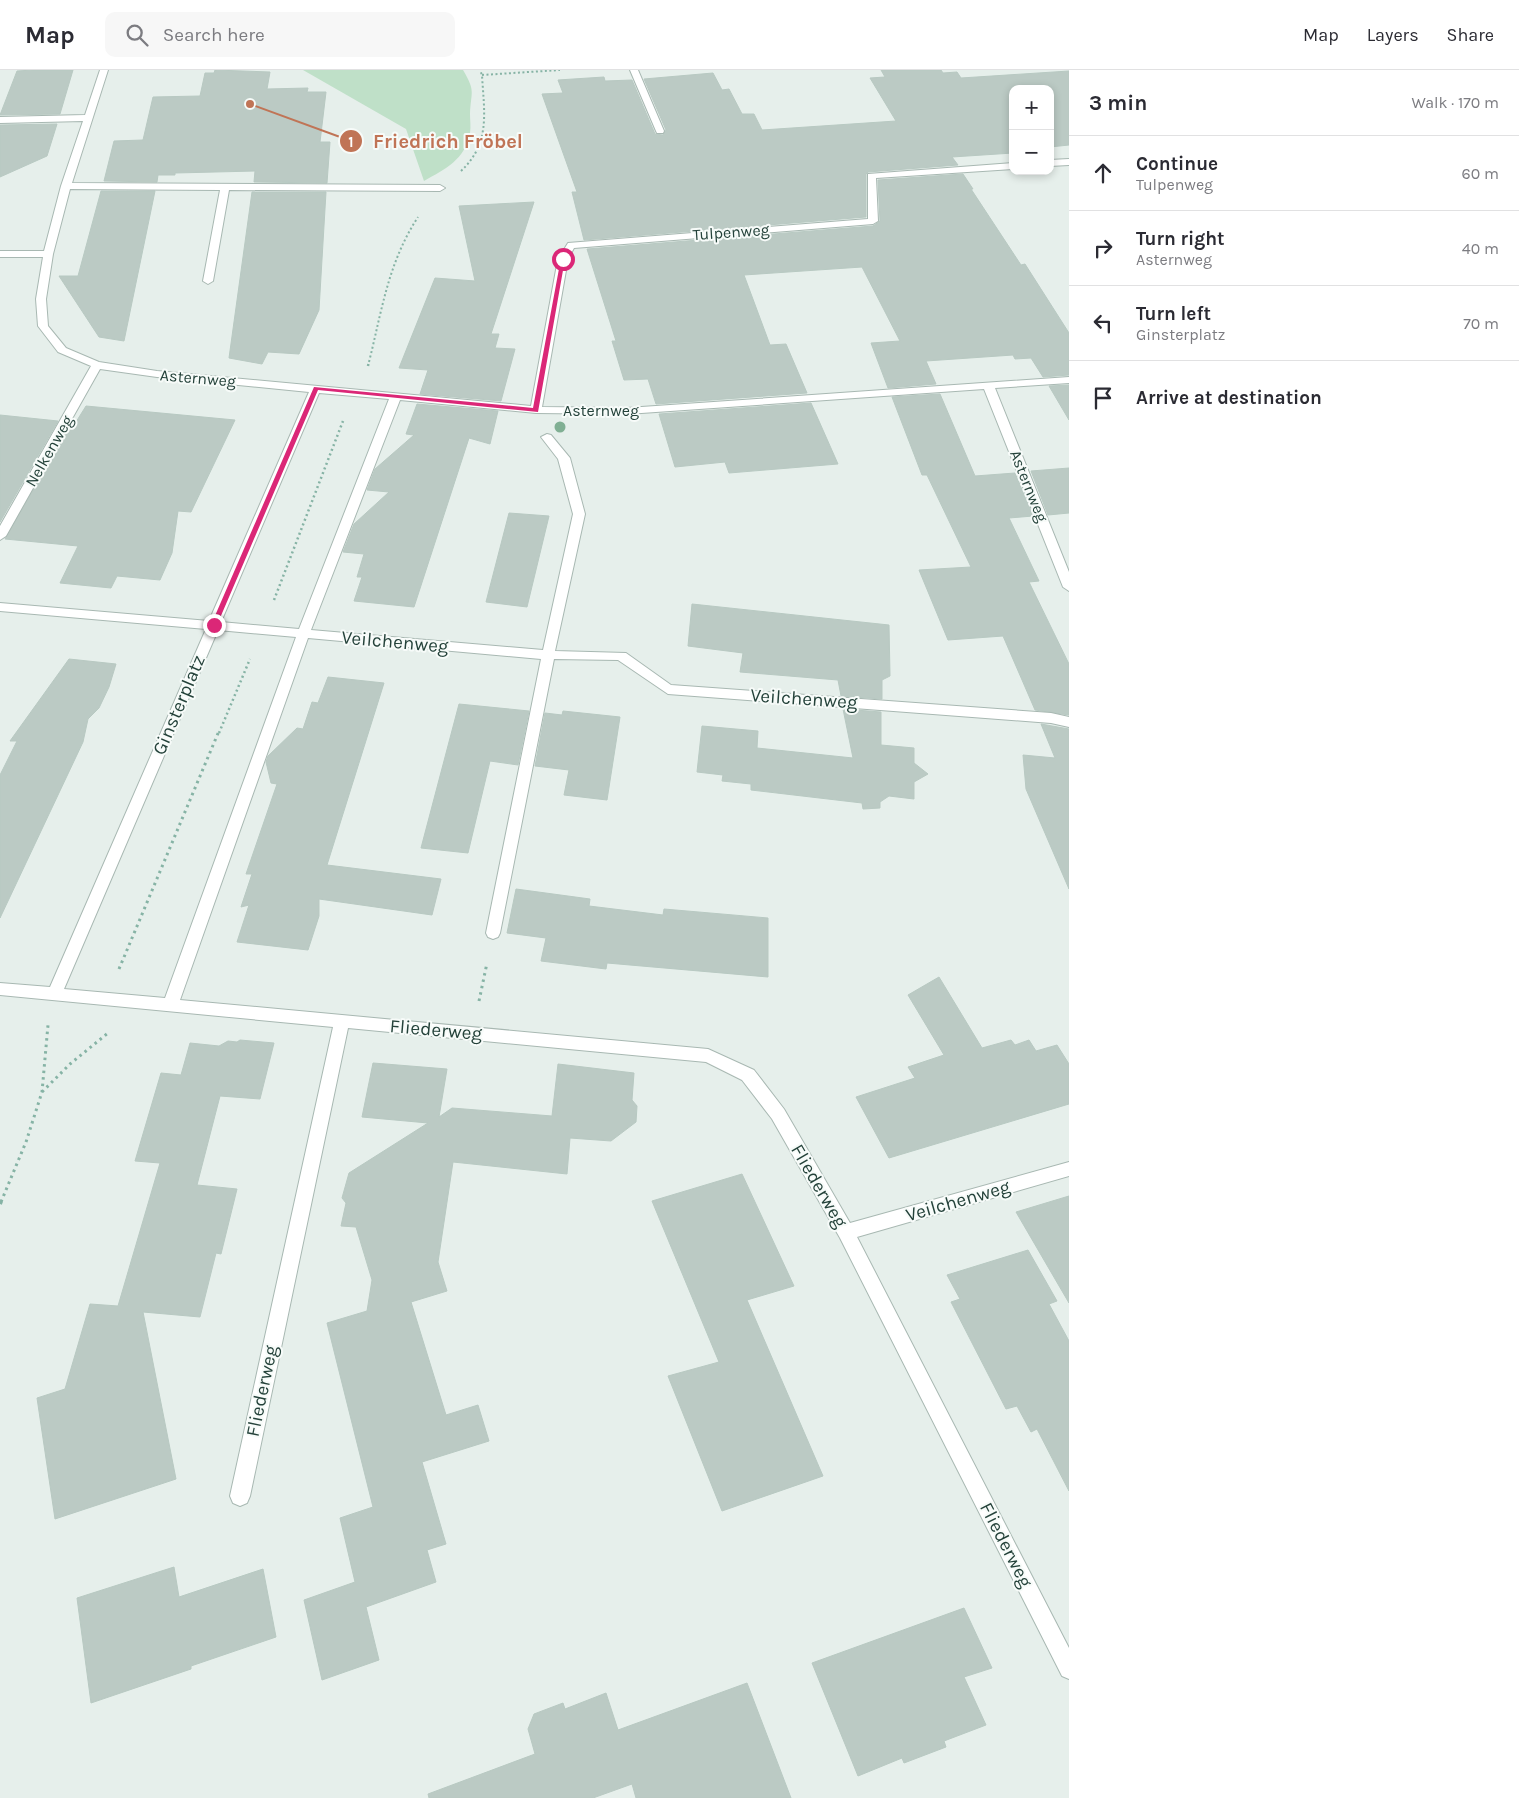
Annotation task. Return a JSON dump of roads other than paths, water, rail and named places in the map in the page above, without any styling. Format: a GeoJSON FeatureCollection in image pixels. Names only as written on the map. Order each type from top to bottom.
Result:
{"type":"FeatureCollection","features":[{"type":"Feature","properties":{"kind":"street","name":"Asternweg"},"geometry":{"type":"LineString","coordinates":[[104,70],[86,118],[66,186],[48,254],[40,299],[43,326],[62,350],[97,365],[157,374],[536,410],[627,411],[1069,380]]}},
{"type":"Feature","properties":{"kind":"street"},"geometry":{"type":"LineString","coordinates":[[634,70],[660,131]]}},
{"type":"Feature","properties":{"kind":"street"},"geometry":{"type":"LineString","coordinates":[[0,120],[86,118]]}},
{"type":"Feature","properties":{"kind":"street"},"geometry":{"type":"LineString","coordinates":[[1054,163],[1069,162]]}},
{"type":"Feature","properties":{"kind":"street","name":"Tulpenweg"},"geometry":{"type":"LineString","coordinates":[[536,410],[563,259],[571,245],[874,221],[871,176],[1009,166]]}},
{"type":"Feature","properties":{"kind":"street"},"geometry":{"type":"LineString","coordinates":[[66,186],[440,188]]}},
{"type":"Feature","properties":{"kind":"street"},"geometry":{"type":"LineString","coordinates":[[208,280],[225,187]]}},
{"type":"Feature","properties":{"kind":"street"},"geometry":{"type":"LineString","coordinates":[[0,254],[48,254]]}},
{"type":"Feature","properties":{"kind":"street","name":"Nelkenweg"},"geometry":{"type":"LineString","coordinates":[[0,536],[97,365]]}},
{"type":"Feature","properties":{"kind":"street","name":"Asternweg"},"geometry":{"type":"LineString","coordinates":[[988,386],[1069,587]]}},
{"type":"Feature","properties":{"kind":"street","name":"Ginsterplatz"},"geometry":{"type":"LineString","coordinates":[[54,995],[316,388]]}},
{"type":"Feature","properties":{"kind":"street"},"geometry":{"type":"LineString","coordinates":[[170,1006],[303,634],[396,396]]}},
{"type":"Feature","properties":{"kind":"street"},"geometry":{"type":"LineString","coordinates":[[493,934],[548,655],[579,514],[564,458],[547,437]]}},
{"type":"Feature","properties":{"kind":"street"},"geometry":{"type":"LineString","coordinates":[[0,607],[214,625]]}},
{"type":"Feature","properties":{"kind":"street","name":"Veilchenweg"},"geometry":{"type":"LineString","coordinates":[[214,625],[548,655],[621,656],[668,689],[1051,718],[1069,722]]}},
{"type":"Feature","properties":{"kind":"street","name":"Fliederweg"},"geometry":{"type":"LineString","coordinates":[[0,989],[708,1056],[748,1075],[778,1114],[846,1232],[1069,1670]]}},
{"type":"Feature","properties":{"kind":"street","name":"Fliederweg"},"geometry":{"type":"LineString","coordinates":[[240,1496],[342,1022]]}},
{"type":"Feature","properties":{"kind":"street","name":"Veilchenweg"},"geometry":{"type":"LineString","coordinates":[[846,1232],[1069,1169]]}},
{"type":"Feature","properties":{"kind":"place","name":"Friedrich Fröbel"},"geometry":{"type":"Point","coordinates":[250,104]}}]}
